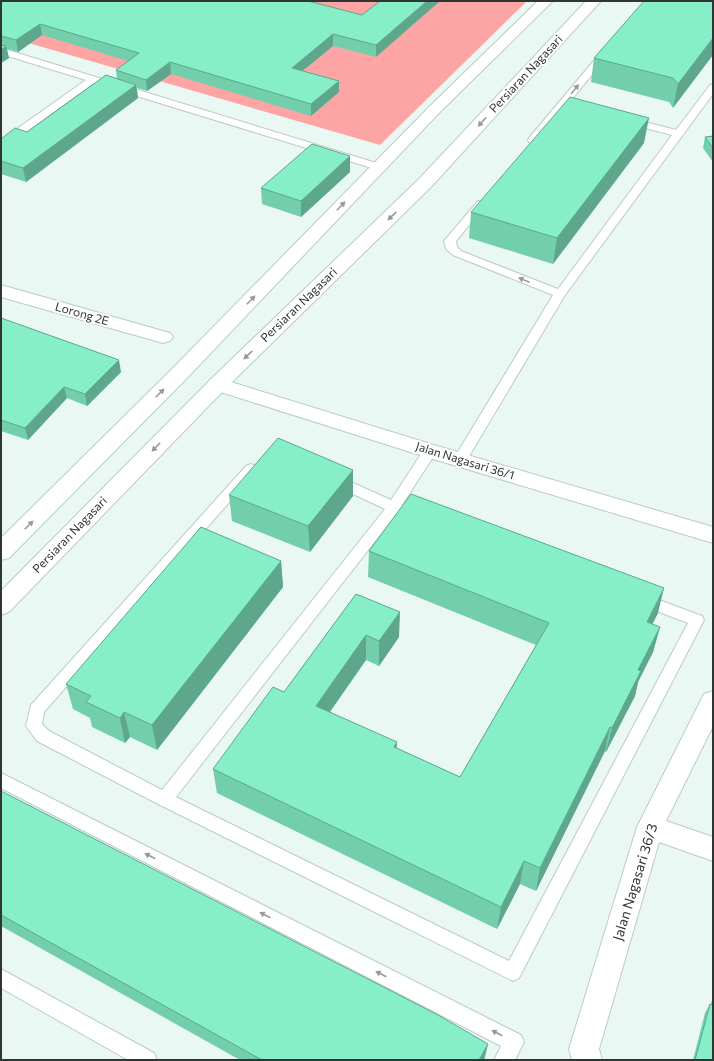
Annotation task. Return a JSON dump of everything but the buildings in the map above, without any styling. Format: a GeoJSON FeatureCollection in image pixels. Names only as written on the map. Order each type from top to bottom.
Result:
{"type":"FeatureCollection","features":[{"type":"Feature","properties":{"kind":"street"},"geometry":{"type":"LineString","coordinates":[[1,552],[179,374],[434,110],[546,1]]}},
{"type":"Feature","properties":{"kind":"street","name":"Persiaran Nagasari"},"geometry":{"type":"LineString","coordinates":[[1,606],[218,384],[425,184],[594,1]]}},
{"type":"Feature","properties":{"kind":"street","name":"Lorong 2E"},"geometry":{"type":"LineString","coordinates":[[1,291],[163,337]]}},
{"type":"Feature","properties":{"kind":"street","name":"Jalan Nagasari 36/1"},"geometry":{"type":"LineString","coordinates":[[218,384],[430,451],[713,535]]}},
{"type":"Feature","properties":{"kind":"street","name":"Jalan Nagasari 36/3"},"geometry":{"type":"LineString","coordinates":[[585,1054],[650,827],[713,701]]}},
{"type":"Feature","properties":{"kind":"street"},"geometry":{"type":"LineString","coordinates":[[650,827],[713,849]]}},
{"type":"Feature","properties":{"kind":"lane"},"geometry":{"type":"LineString","coordinates":[[529,146],[567,104],[611,46]]}},
{"type":"Feature","properties":{"kind":"lane"},"geometry":{"type":"LineString","coordinates":[[1,51],[379,167]]}},
{"type":"Feature","properties":{"kind":"lane"},"geometry":{"type":"LineString","coordinates":[[1,145],[92,80]]}},
{"type":"Feature","properties":{"kind":"lane"},"geometry":{"type":"LineString","coordinates":[[460,460],[560,294],[713,87]]}},
{"type":"Feature","properties":{"kind":"lane"},"geometry":{"type":"LineString","coordinates":[[617,118],[679,134]]}},
{"type":"Feature","properties":{"kind":"lane"},"geometry":{"type":"LineString","coordinates":[[489,194],[450,241],[452,249],[467,257],[560,294]]}},
{"type":"Feature","properties":{"kind":"lane"},"geometry":{"type":"LineString","coordinates":[[164,799],[394,507],[430,451]]}},
{"type":"Feature","properties":{"kind":"lane"},"geometry":{"type":"LineString","coordinates":[[260,462],[254,466],[37,710],[34,726],[43,736],[164,799],[513,972],[697,620],[630,595]]}},
{"type":"Feature","properties":{"kind":"lane"},"geometry":{"type":"LineString","coordinates":[[321,474],[394,507],[431,521]]}},
{"type":"Feature","properties":{"kind":"lane"},"geometry":{"type":"LineString","coordinates":[[1,780],[514,1042],[504,1060]]}},
{"type":"Feature","properties":{"kind":"lane"},"geometry":{"type":"LineString","coordinates":[[1,978],[147,1060]]}},
{"type":"Feature","properties":{"kind":"shaded area"},"geometry":{"type":"Polygon","coordinates":[[[1,1],[527,1],[380,145],[1,35],[1,1]]]}}]}
